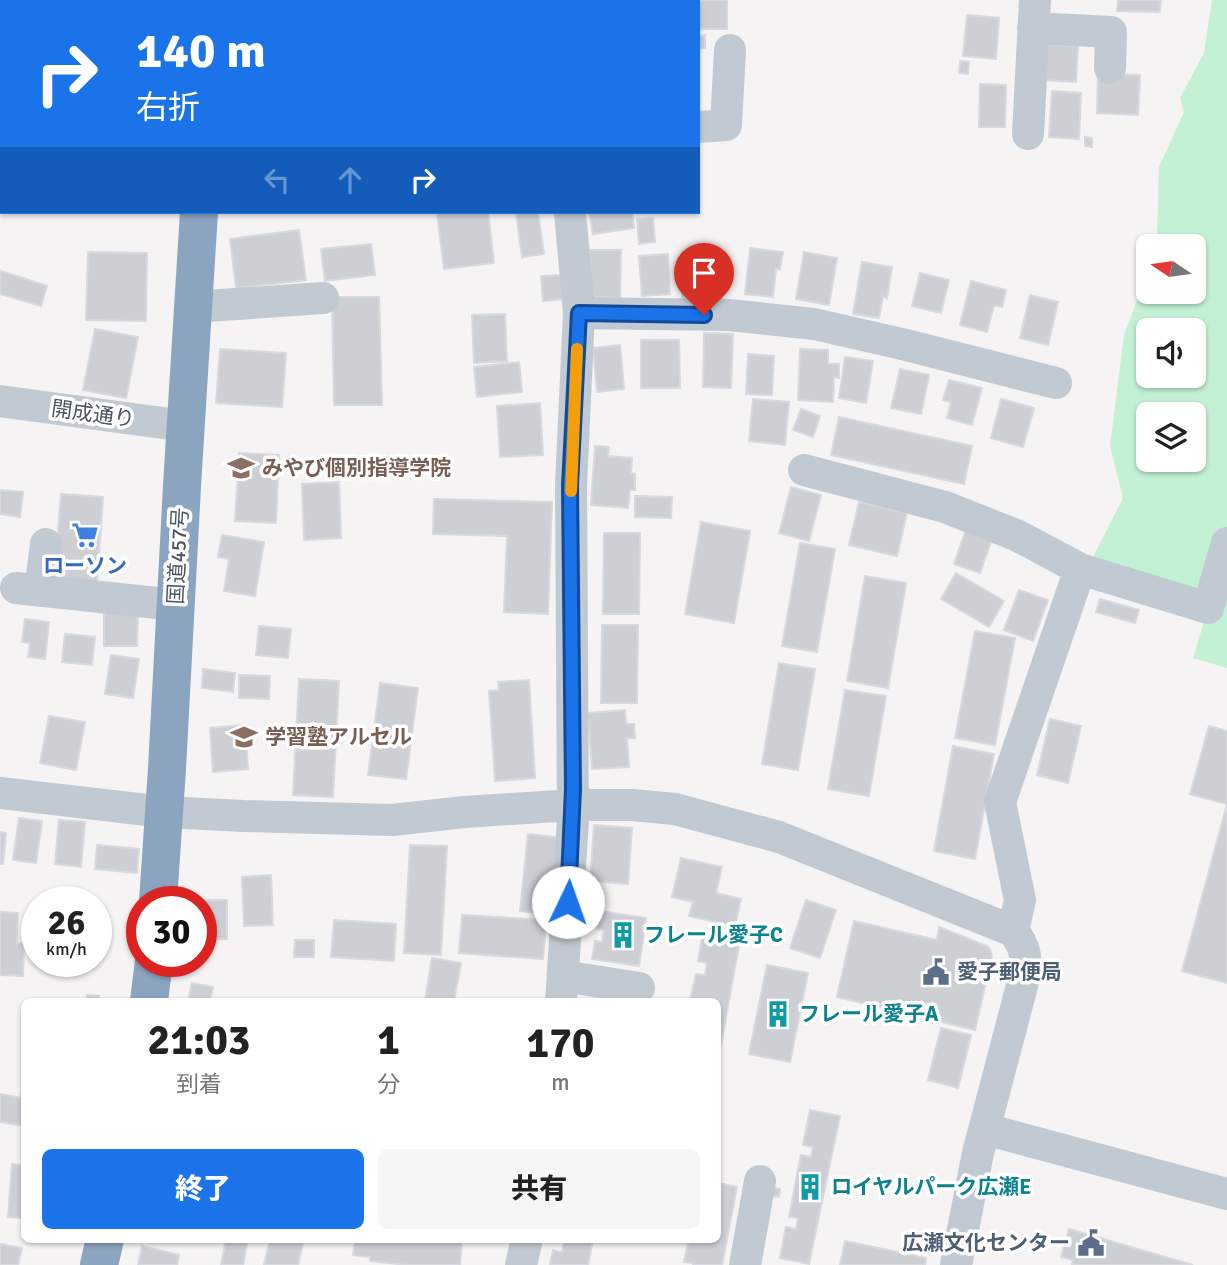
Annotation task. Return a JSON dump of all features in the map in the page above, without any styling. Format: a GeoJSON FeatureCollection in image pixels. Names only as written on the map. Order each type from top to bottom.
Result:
{"type":"FeatureCollection","features":[{"type":"Feature","properties":{"kind":"highway","name":"国道457号"},"geometry":{"type":"LineString","coordinates":[[159,886],[199,214]]}},
{"type":"Feature","properties":{"kind":"highway"},"geometry":{"type":"LineString","coordinates":[[149,998],[152,977]]}},
{"type":"Feature","properties":{"kind":"highway"},"geometry":{"type":"LineString","coordinates":[[99,1265],[104,1243]]}},
{"type":"Feature","properties":{"kind":"street"},"geometry":{"type":"LineString","coordinates":[[1028,134],[1034,14],[1111,32],[1110,68]]}},
{"type":"Feature","properties":{"kind":"street"},"geometry":{"type":"LineString","coordinates":[[700,127],[726,125],[730,50]]}},
{"type":"Feature","properties":{"kind":"street"},"geometry":{"type":"LineString","coordinates":[[570,214],[579,313],[570,485],[573,805],[562,988],[639,988]]}},
{"type":"Feature","properties":{"kind":"street"},"geometry":{"type":"LineString","coordinates":[[193,307],[323,298]]}},
{"type":"Feature","properties":{"kind":"street"},"geometry":{"type":"LineString","coordinates":[[579,313],[729,315],[814,324],[1056,383]]}},
{"type":"Feature","properties":{"kind":"street","name":"開成通り"},"geometry":{"type":"LineString","coordinates":[[0,401],[185,426]]}},
{"type":"Feature","properties":{"kind":"street"},"geometry":{"type":"LineString","coordinates":[[804,470],[945,506],[1016,535],[1080,569],[1208,608],[1227,543]]}},
{"type":"Feature","properties":{"kind":"street"},"geometry":{"type":"LineString","coordinates":[[46,544],[28,589],[176,606]]}},
{"type":"Feature","properties":{"kind":"street"},"geometry":{"type":"LineString","coordinates":[[1013,931],[1020,900],[1000,802],[1080,569]]}},
{"type":"Feature","properties":{"kind":"street"},"geometry":{"type":"LineString","coordinates":[[0,793],[164,812],[392,820],[573,805],[632,805],[676,809],[779,837],[1013,931],[1025,952],[1026,965],[978,1153],[956,1265]]}},
{"type":"Feature","properties":{"kind":"street"},"geometry":{"type":"LineString","coordinates":[[985,1129],[1227,1194]]}},
{"type":"Feature","properties":{"kind":"street"},"geometry":{"type":"LineString","coordinates":[[745,1265],[760,1181]]}},
{"type":"Feature","properties":{"kind":"street"},"geometry":{"type":"LineString","coordinates":[[521,1265],[526,1243]]}},
{"type":"Feature","properties":{"kind":"green space"},"geometry":{"type":"Polygon","coordinates":[[[1212,0],[1227,0],[1227,668],[1193,658],[1208,609],[1086,571],[1123,498],[1110,446],[1124,335],[1136,304],[1206,304],[1206,234],[1157,234],[1159,167],[1184,112],[1180,98],[1204,53],[1212,0]]]}},
{"type":"Feature","properties":{"kind":"building"},"geometry":{"type":"Polygon","coordinates":[[[700,0],[727,0],[727,29],[700,29],[700,0]]]}},
{"type":"Feature","properties":{"kind":"building"},"geometry":{"type":"Polygon","coordinates":[[[1118,0],[1161,0],[1160,12],[1117,11],[1118,0]]]}},
{"type":"Feature","properties":{"kind":"building"},"geometry":{"type":"Polygon","coordinates":[[[967,15],[999,18],[996,59],[963,56],[967,15]]]}},
{"type":"Feature","properties":{"kind":"building"},"geometry":{"type":"Polygon","coordinates":[[[705,35],[705,48],[700,49],[700,36],[705,35]]]}},
{"type":"Feature","properties":{"kind":"building"},"geometry":{"type":"Polygon","coordinates":[[[1046,44],[1078,46],[1076,82],[1043,80],[1046,44]]]}},
{"type":"Feature","properties":{"kind":"building"},"geometry":{"type":"Polygon","coordinates":[[[960,61],[969,62],[968,74],[959,73],[960,61]]]}},
{"type":"Feature","properties":{"kind":"building"},"geometry":{"type":"Polygon","coordinates":[[[1098,74],[1140,75],[1138,115],[1097,113],[1098,74]]]}},
{"type":"Feature","properties":{"kind":"building"},"geometry":{"type":"Polygon","coordinates":[[[980,84],[1006,85],[1005,127],[979,127],[980,84]]]}},
{"type":"Feature","properties":{"kind":"building"},"geometry":{"type":"Polygon","coordinates":[[[1052,91],[1081,93],[1079,139],[1049,137],[1052,91]]]}},
{"type":"Feature","properties":{"kind":"building"},"geometry":{"type":"Polygon","coordinates":[[[1085,137],[1092,138],[1092,147],[1085,146],[1085,137]]]}},
{"type":"Feature","properties":{"kind":"building"},"geometry":{"type":"Polygon","coordinates":[[[437,214],[488,214],[494,263],[444,269],[437,214]]]}},
{"type":"Feature","properties":{"kind":"building"},"geometry":{"type":"Polygon","coordinates":[[[516,214],[538,214],[544,254],[522,257],[516,214]]]}},
{"type":"Feature","properties":{"kind":"building"},"geometry":{"type":"Polygon","coordinates":[[[589,214],[632,214],[634,228],[593,234],[589,214]]]}},
{"type":"Feature","properties":{"kind":"building"},"geometry":{"type":"Polygon","coordinates":[[[653,218],[655,242],[639,244],[637,219],[653,218]]]}},
{"type":"Feature","properties":{"kind":"building"},"geometry":{"type":"Polygon","coordinates":[[[299,230],[306,280],[236,288],[230,239],[299,230]]]}},
{"type":"Feature","properties":{"kind":"building"},"geometry":{"type":"Polygon","coordinates":[[[371,244],[375,275],[325,281],[321,249],[371,244]]]}},
{"type":"Feature","properties":{"kind":"building"},"geometry":{"type":"Polygon","coordinates":[[[750,248],[783,252],[780,269],[776,269],[773,297],[745,294],[750,248]]]}},
{"type":"Feature","properties":{"kind":"building"},"geometry":{"type":"Polygon","coordinates":[[[589,250],[621,250],[620,298],[589,297],[589,250]]]}},
{"type":"Feature","properties":{"kind":"building"},"geometry":{"type":"Polygon","coordinates":[[[88,252],[147,253],[146,321],[86,320],[88,252]]]}},
{"type":"Feature","properties":{"kind":"building"},"geometry":{"type":"Polygon","coordinates":[[[804,252],[837,258],[829,305],[796,299],[804,252]]]}},
{"type":"Feature","properties":{"kind":"building"},"geometry":{"type":"Polygon","coordinates":[[[682,253],[722,253],[722,298],[682,297],[682,253]]]}},
{"type":"Feature","properties":{"kind":"building"},"geometry":{"type":"Polygon","coordinates":[[[668,254],[670,294],[642,296],[639,256],[668,254]]]}},
{"type":"Feature","properties":{"kind":"building"},"geometry":{"type":"Polygon","coordinates":[[[862,262],[892,267],[887,298],[883,296],[879,318],[853,314],[862,262]]]}},
{"type":"Feature","properties":{"kind":"building"},"geometry":{"type":"Polygon","coordinates":[[[1,271],[47,286],[41,306],[0,294],[1,271]]]}},
{"type":"Feature","properties":{"kind":"building"},"geometry":{"type":"Polygon","coordinates":[[[920,273],[949,280],[941,313],[912,306],[920,273]]]}},
{"type":"Feature","properties":{"kind":"building"},"geometry":{"type":"Polygon","coordinates":[[[564,275],[566,299],[543,301],[541,276],[564,275]]]}},
{"type":"Feature","properties":{"kind":"building"},"geometry":{"type":"Polygon","coordinates":[[[971,281],[1006,290],[1002,307],[994,305],[987,332],[960,325],[971,281]]]}},
{"type":"Feature","properties":{"kind":"building"},"geometry":{"type":"Polygon","coordinates":[[[1030,295],[1058,302],[1048,345],[1020,338],[1030,295]]]}},
{"type":"Feature","properties":{"kind":"building"},"geometry":{"type":"Polygon","coordinates":[[[332,297],[379,297],[382,405],[334,405],[332,297]]]}},
{"type":"Feature","properties":{"kind":"building"},"geometry":{"type":"Polygon","coordinates":[[[505,314],[507,361],[474,363],[472,315],[505,314]]]}},
{"type":"Feature","properties":{"kind":"building"},"geometry":{"type":"Polygon","coordinates":[[[95,329],[138,337],[126,398],[83,390],[95,329]]]}},
{"type":"Feature","properties":{"kind":"building"},"geometry":{"type":"Polygon","coordinates":[[[704,333],[733,334],[731,388],[703,387],[704,333]]]}},
{"type":"Feature","properties":{"kind":"building"},"geometry":{"type":"Polygon","coordinates":[[[641,340],[679,340],[680,388],[641,388],[641,340]]]}},
{"type":"Feature","properties":{"kind":"building"},"geometry":{"type":"Polygon","coordinates":[[[620,345],[624,389],[597,392],[593,348],[620,345]]]}},
{"type":"Feature","properties":{"kind":"building"},"geometry":{"type":"Polygon","coordinates":[[[220,349],[286,353],[282,407],[216,403],[220,349]]]}},
{"type":"Feature","properties":{"kind":"building"},"geometry":{"type":"Polygon","coordinates":[[[800,349],[828,350],[828,364],[839,364],[839,378],[834,377],[833,402],[798,400],[800,349]]]}},
{"type":"Feature","properties":{"kind":"building"},"geometry":{"type":"Polygon","coordinates":[[[748,354],[774,356],[772,395],[746,394],[748,354]]]}},
{"type":"Feature","properties":{"kind":"building"},"geometry":{"type":"Polygon","coordinates":[[[845,357],[873,361],[866,403],[839,398],[845,357]]]}},
{"type":"Feature","properties":{"kind":"building"},"geometry":{"type":"Polygon","coordinates":[[[519,362],[522,392],[477,397],[474,367],[519,362]]]}},
{"type":"Feature","properties":{"kind":"building"},"geometry":{"type":"Polygon","coordinates":[[[900,369],[929,375],[921,414],[891,408],[900,369]]]}},
{"type":"Feature","properties":{"kind":"building"},"geometry":{"type":"Polygon","coordinates":[[[949,380],[982,388],[972,425],[947,418],[951,402],[943,400],[949,380]]]}},
{"type":"Feature","properties":{"kind":"building"},"geometry":{"type":"Polygon","coordinates":[[[753,399],[789,402],[785,445],[749,441],[753,399]]]}},
{"type":"Feature","properties":{"kind":"building"},"geometry":{"type":"Polygon","coordinates":[[[1001,399],[1034,408],[1023,447],[991,438],[1001,399]]]}},
{"type":"Feature","properties":{"kind":"building"},"geometry":{"type":"Polygon","coordinates":[[[540,403],[543,455],[500,457],[497,406],[540,403]]]}},
{"type":"Feature","properties":{"kind":"building"},"geometry":{"type":"Polygon","coordinates":[[[801,409],[820,416],[813,437],[793,430],[801,409]]]}},
{"type":"Feature","properties":{"kind":"building"},"geometry":{"type":"Polygon","coordinates":[[[839,417],[972,446],[964,484],[831,455],[839,417]]]}},
{"type":"Feature","properties":{"kind":"building"},"geometry":{"type":"Polygon","coordinates":[[[595,446],[609,447],[608,456],[632,458],[631,473],[635,474],[635,490],[630,490],[628,508],[591,505],[595,446]]]}},
{"type":"Feature","properties":{"kind":"building"},"geometry":{"type":"Polygon","coordinates":[[[239,453],[279,455],[276,523],[235,521],[239,453]]]}},
{"type":"Feature","properties":{"kind":"building"},"geometry":{"type":"Polygon","coordinates":[[[339,482],[341,538],[304,540],[302,484],[339,482]]]}},
{"type":"Feature","properties":{"kind":"building"},"geometry":{"type":"Polygon","coordinates":[[[791,487],[821,495],[809,541],[779,533],[791,487]]]}},
{"type":"Feature","properties":{"kind":"building"},"geometry":{"type":"Polygon","coordinates":[[[0,490],[23,492],[20,517],[0,514],[0,490]]]}},
{"type":"Feature","properties":{"kind":"building"},"geometry":{"type":"Polygon","coordinates":[[[61,494],[103,497],[97,584],[54,580],[61,494]]]}},
{"type":"Feature","properties":{"kind":"building"},"geometry":{"type":"Polygon","coordinates":[[[635,496],[672,497],[671,518],[635,517],[635,496]]]}},
{"type":"Feature","properties":{"kind":"building"},"geometry":{"type":"Polygon","coordinates":[[[434,499],[552,502],[548,614],[504,612],[507,536],[433,534],[434,499]]]}},
{"type":"Feature","properties":{"kind":"building"},"geometry":{"type":"Polygon","coordinates":[[[859,502],[907,513],[897,556],[849,545],[859,502]]]}},
{"type":"Feature","properties":{"kind":"building"},"geometry":{"type":"Polygon","coordinates":[[[701,522],[750,531],[734,623],[685,614],[701,522]]]}},
{"type":"Feature","properties":{"kind":"building"},"geometry":{"type":"Polygon","coordinates":[[[968,524],[994,533],[980,573],[954,564],[968,524]]]}},
{"type":"Feature","properties":{"kind":"building"},"geometry":{"type":"Polygon","coordinates":[[[604,533],[640,533],[639,614],[603,614],[604,533]]]}},
{"type":"Feature","properties":{"kind":"building"},"geometry":{"type":"Polygon","coordinates":[[[222,535],[264,542],[255,596],[224,591],[229,559],[218,557],[222,535]]]}},
{"type":"Feature","properties":{"kind":"building"},"geometry":{"type":"Polygon","coordinates":[[[800,543],[835,549],[817,652],[782,646],[800,543]]]}},
{"type":"Feature","properties":{"kind":"building"},"geometry":{"type":"Polygon","coordinates":[[[956,573],[1004,601],[989,627],[941,599],[956,573]]]}},
{"type":"Feature","properties":{"kind":"building"},"geometry":{"type":"Polygon","coordinates":[[[865,576],[906,583],[888,688],[847,681],[865,576]]]}},
{"type":"Feature","properties":{"kind":"building"},"geometry":{"type":"Polygon","coordinates":[[[1019,590],[1048,600],[1033,641],[1004,630],[1019,590]]]}},
{"type":"Feature","properties":{"kind":"building"},"geometry":{"type":"Polygon","coordinates":[[[1100,599],[1139,610],[1135,623],[1096,612],[1100,599]]]}},
{"type":"Feature","properties":{"kind":"building"},"geometry":{"type":"Polygon","coordinates":[[[104,612],[138,612],[137,646],[104,646],[104,612]]]}},
{"type":"Feature","properties":{"kind":"building"},"geometry":{"type":"Polygon","coordinates":[[[25,619],[49,622],[45,659],[28,657],[30,643],[22,642],[25,619]]]}},
{"type":"Feature","properties":{"kind":"building"},"geometry":{"type":"Polygon","coordinates":[[[602,625],[638,625],[637,703],[601,703],[602,625]]]}},
{"type":"Feature","properties":{"kind":"building"},"geometry":{"type":"Polygon","coordinates":[[[259,626],[291,629],[288,658],[256,655],[259,626]]]}},
{"type":"Feature","properties":{"kind":"building"},"geometry":{"type":"Polygon","coordinates":[[[975,631],[1015,638],[995,745],[955,738],[975,631]]]}},
{"type":"Feature","properties":{"kind":"building"},"geometry":{"type":"Polygon","coordinates":[[[65,634],[95,637],[92,665],[62,662],[65,634]]]}},
{"type":"Feature","properties":{"kind":"building"},"geometry":{"type":"Polygon","coordinates":[[[111,655],[139,659],[133,698],[105,694],[111,655]]]}},
{"type":"Feature","properties":{"kind":"building"},"geometry":{"type":"Polygon","coordinates":[[[779,663],[815,669],[798,770],[762,764],[779,663]]]}},
{"type":"Feature","properties":{"kind":"building"},"geometry":{"type":"Polygon","coordinates":[[[203,669],[235,673],[233,692],[202,688],[203,669]]]}},
{"type":"Feature","properties":{"kind":"building"},"geometry":{"type":"Polygon","coordinates":[[[239,675],[270,676],[269,699],[239,698],[239,675]]]}},
{"type":"Feature","properties":{"kind":"building"},"geometry":{"type":"Polygon","coordinates":[[[299,679],[339,681],[333,797],[293,795],[299,679]]]}},
{"type":"Feature","properties":{"kind":"building"},"geometry":{"type":"Polygon","coordinates":[[[529,680],[535,778],[495,781],[489,691],[499,690],[498,682],[529,680]]]}},
{"type":"Feature","properties":{"kind":"building"},"geometry":{"type":"Polygon","coordinates":[[[380,683],[418,688],[406,779],[368,775],[380,683]]]}},
{"type":"Feature","properties":{"kind":"building"},"geometry":{"type":"Polygon","coordinates":[[[845,690],[886,696],[869,796],[828,789],[845,690]]]}},
{"type":"Feature","properties":{"kind":"building"},"geometry":{"type":"Polygon","coordinates":[[[625,710],[626,724],[634,724],[635,738],[627,738],[629,767],[592,769],[588,713],[625,710]]]}},
{"type":"Feature","properties":{"kind":"building"},"geometry":{"type":"Polygon","coordinates":[[[49,716],[85,722],[76,770],[40,763],[49,716]]]}},
{"type":"Feature","properties":{"kind":"building"},"geometry":{"type":"Polygon","coordinates":[[[1050,719],[1081,726],[1068,783],[1037,775],[1050,719]]]}},
{"type":"Feature","properties":{"kind":"building"},"geometry":{"type":"Polygon","coordinates":[[[245,725],[248,769],[213,772],[210,728],[245,725]]]}},
{"type":"Feature","properties":{"kind":"building"},"geometry":{"type":"Polygon","coordinates":[[[1209,726],[1227,731],[1227,804],[1190,794],[1209,726]]]}},
{"type":"Feature","properties":{"kind":"building"},"geometry":{"type":"Polygon","coordinates":[[[953,746],[994,754],[975,859],[934,851],[953,746]]]}},
{"type":"Feature","properties":{"kind":"building"},"geometry":{"type":"Polygon","coordinates":[[[1227,804],[1227,983],[1182,971],[1227,804]]]}},
{"type":"Feature","properties":{"kind":"building"},"geometry":{"type":"Polygon","coordinates":[[[19,818],[42,821],[36,863],[13,860],[19,818]]]}},
{"type":"Feature","properties":{"kind":"building"},"geometry":{"type":"Polygon","coordinates":[[[59,820],[85,822],[81,867],[55,864],[59,820]]]}},
{"type":"Feature","properties":{"kind":"building"},"geometry":{"type":"Polygon","coordinates":[[[594,825],[632,828],[628,884],[590,881],[594,825]]]}},
{"type":"Feature","properties":{"kind":"building"},"geometry":{"type":"Polygon","coordinates":[[[0,832],[6,833],[3,864],[0,864],[0,832]]]}},
{"type":"Feature","properties":{"kind":"building"},"geometry":{"type":"Polygon","coordinates":[[[528,834],[563,838],[555,915],[520,911],[528,834]]]}},
{"type":"Feature","properties":{"kind":"building"},"geometry":{"type":"Polygon","coordinates":[[[97,845],[139,849],[137,873],[95,869],[97,845]]]}},
{"type":"Feature","properties":{"kind":"building"},"geometry":{"type":"Polygon","coordinates":[[[410,845],[447,846],[441,955],[404,953],[410,845]]]}},
{"type":"Feature","properties":{"kind":"building"},"geometry":{"type":"Polygon","coordinates":[[[681,858],[722,867],[716,893],[741,899],[735,926],[689,916],[693,902],[672,897],[681,858]]]}},
{"type":"Feature","properties":{"kind":"building"},"geometry":{"type":"Polygon","coordinates":[[[271,875],[273,925],[244,926],[242,877],[271,875]]]}},
{"type":"Feature","properties":{"kind":"building"},"geometry":{"type":"Polygon","coordinates":[[[217,900],[227,900],[227,939],[217,939],[217,900]]]}},
{"type":"Feature","properties":{"kind":"building"},"geometry":{"type":"Polygon","coordinates":[[[806,900],[836,910],[820,958],[790,948],[806,900]]]}},
{"type":"Feature","properties":{"kind":"building","name":"フレール愛子C"},"geometry":{"type":"Polygon","coordinates":[[[600,911],[646,918],[639,966],[592,959],[595,941],[602,942],[604,930],[597,929],[600,911]]]}},
{"type":"Feature","properties":{"kind":"building"},"geometry":{"type":"Polygon","coordinates":[[[0,912],[18,913],[17,943],[21,943],[21,976],[0,975],[0,912]]]}},
{"type":"Feature","properties":{"kind":"building"},"geometry":{"type":"Polygon","coordinates":[[[462,915],[546,920],[543,959],[459,953],[462,915]]]}},
{"type":"Feature","properties":{"kind":"building"},"geometry":{"type":"Polygon","coordinates":[[[334,920],[396,924],[394,961],[331,957],[334,920]]]}},
{"type":"Feature","properties":{"kind":"building"},"geometry":{"type":"Polygon","coordinates":[[[854,921],[937,940],[939,927],[987,946],[992,956],[975,1030],[837,997],[854,921]]]}},
{"type":"Feature","properties":{"kind":"building"},"geometry":{"type":"Polygon","coordinates":[[[702,938],[739,945],[721,1045],[721,998],[691,998],[696,974],[705,975],[707,963],[698,961],[702,938]]]}},
{"type":"Feature","properties":{"kind":"building"},"geometry":{"type":"Polygon","coordinates":[[[295,940],[314,940],[314,957],[294,957],[295,940]]]}},
{"type":"Feature","properties":{"kind":"building"},"geometry":{"type":"Polygon","coordinates":[[[432,958],[461,963],[455,998],[425,998],[432,958]]]}},
{"type":"Feature","properties":{"kind":"building","name":"フレール愛子A"},"geometry":{"type":"Polygon","coordinates":[[[767,965],[808,973],[790,1062],[749,1054],[767,965]]]}},
{"type":"Feature","properties":{"kind":"building"},"geometry":{"type":"Polygon","coordinates":[[[192,983],[213,987],[211,998],[189,998],[192,983]]]}},
{"type":"Feature","properties":{"kind":"building"},"geometry":{"type":"Polygon","coordinates":[[[941,1028],[971,1035],[958,1088],[928,1080],[941,1028]]]}},
{"type":"Feature","properties":{"kind":"building"},"geometry":{"type":"Polygon","coordinates":[[[0,1094],[21,1098],[21,1126],[0,1122],[0,1094]]]}},
{"type":"Feature","properties":{"kind":"building","name":"ロイヤルパーク広瀬E"},"geometry":{"type":"Polygon","coordinates":[[[810,1110],[840,1116],[809,1264],[780,1258],[786,1227],[796,1229],[798,1218],[789,1217],[801,1155],[811,1157],[813,1147],[803,1145],[810,1110]]]}},
{"type":"Feature","properties":{"kind":"building"},"geometry":{"type":"Polygon","coordinates":[[[12,1164],[21,1165],[21,1218],[8,1217],[12,1164]]]}},
{"type":"Feature","properties":{"kind":"building"},"geometry":{"type":"Polygon","coordinates":[[[721,1184],[737,1187],[722,1265],[693,1265],[684,1262],[688,1243],[721,1243],[721,1184]]]}},
{"type":"Feature","properties":{"kind":"building"},"geometry":{"type":"Polygon","coordinates":[[[770,1187],[780,1189],[779,1197],[769,1196],[770,1187]]]}},
{"type":"Feature","properties":{"kind":"building","name":"広瀬文化センター"},"geometry":{"type":"Polygon","coordinates":[[[1069,1229],[1193,1265],[1072,1265],[1073,1260],[1061,1257],[1069,1229]]]}},
{"type":"Feature","properties":{"kind":"building"},"geometry":{"type":"Polygon","coordinates":[[[845,1241],[926,1258],[925,1265],[840,1265],[845,1241]]]}},
{"type":"Feature","properties":{"kind":"building"},"geometry":{"type":"Polygon","coordinates":[[[225,1243],[247,1243],[243,1265],[221,1265],[225,1243]]]}},
{"type":"Feature","properties":{"kind":"building"},"geometry":{"type":"Polygon","coordinates":[[[269,1243],[303,1243],[298,1265],[264,1265],[269,1243]]]}},
{"type":"Feature","properties":{"kind":"building"},"geometry":{"type":"Polygon","coordinates":[[[354,1243],[462,1243],[460,1265],[408,1265],[370,1261],[370,1257],[353,1255],[354,1243]]]}},
{"type":"Feature","properties":{"kind":"building"},"geometry":{"type":"Polygon","coordinates":[[[564,1243],[592,1243],[588,1265],[550,1265],[553,1250],[562,1252],[564,1243]]]}},
{"type":"Feature","properties":{"kind":"building"},"geometry":{"type":"Polygon","coordinates":[[[0,1244],[22,1248],[18,1265],[0,1265],[0,1244]]]}},
{"type":"Feature","properties":{"kind":"building"},"geometry":{"type":"Polygon","coordinates":[[[142,1246],[179,1255],[177,1265],[138,1265],[142,1246]]]}},
{"type":"Feature","properties":{"kind":"slow traffic"},"geometry":{"type":"LineString","coordinates":[[571,491],[577,349]]}},
{"type":"Feature","properties":{"kind":"place","name":"みやび個別指導学院"},"geometry":{"type":"Point","coordinates":[241,468]}},
{"type":"Feature","properties":{"kind":"place","name":"ローソン"},"geometry":{"type":"Point","coordinates":[85,535]}},
{"type":"Feature","properties":{"kind":"place","name":"学習塾アルセル"},"geometry":{"type":"Point","coordinates":[244,737]}},
{"type":"Feature","properties":{"kind":"place","name":"フレール愛子C"},"geometry":{"type":"Point","coordinates":[623,935]}},
{"type":"Feature","properties":{"kind":"place","name":"愛子郵便局"},"geometry":{"type":"Point","coordinates":[936,972]}},
{"type":"Feature","properties":{"kind":"place","name":"フレール愛子A"},"geometry":{"type":"Point","coordinates":[778,1014]}},
{"type":"Feature","properties":{"kind":"place","name":"ロイヤルパーク広瀬E"},"geometry":{"type":"Point","coordinates":[810,1187]}},
{"type":"Feature","properties":{"kind":"place","name":"広瀬文化センター"},"geometry":{"type":"Point","coordinates":[1091,1243]}},
{"type":"Feature","properties":{"kind":"route"},"geometry":{"type":"LineString","coordinates":[[568,902],[573,820],[570,485],[579,313],[704,315]]}}]}
